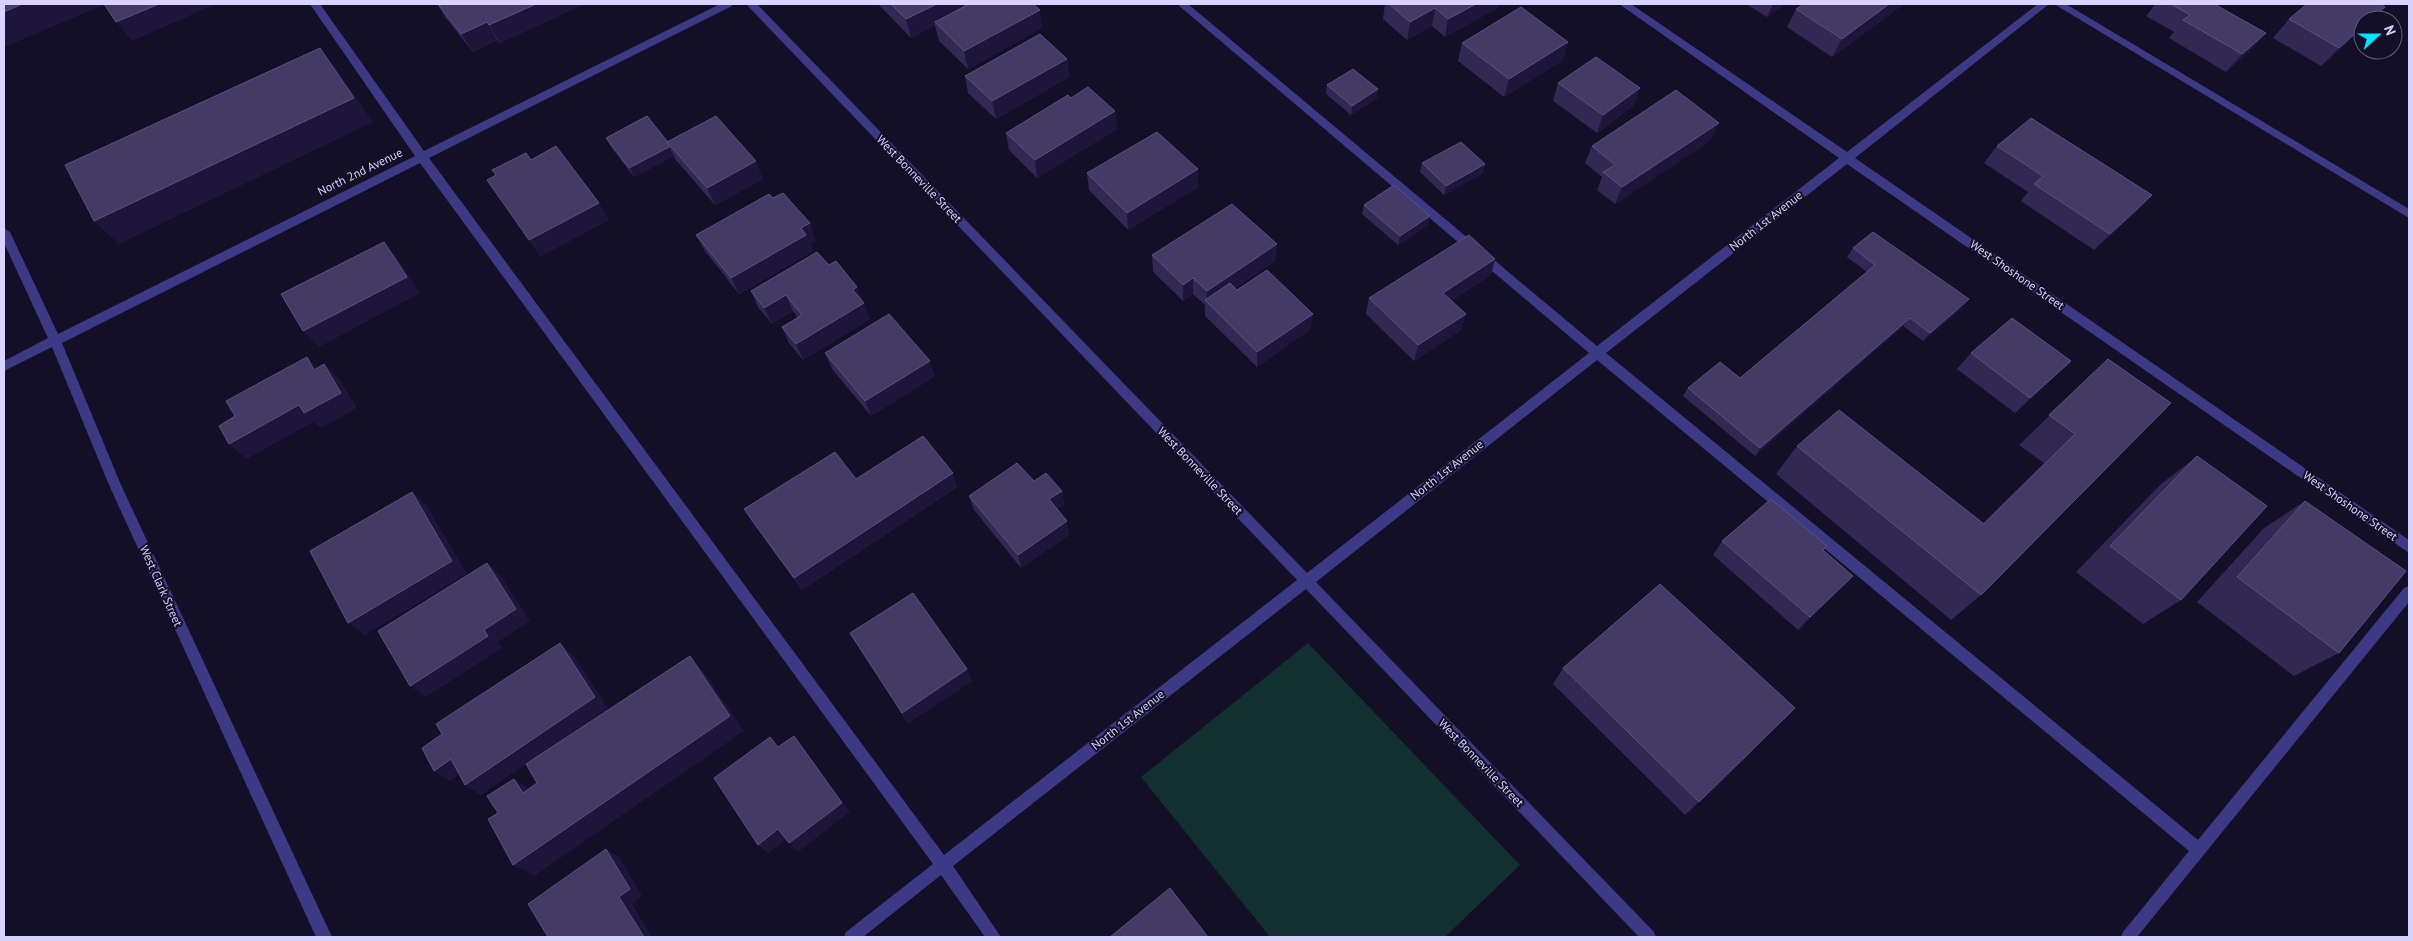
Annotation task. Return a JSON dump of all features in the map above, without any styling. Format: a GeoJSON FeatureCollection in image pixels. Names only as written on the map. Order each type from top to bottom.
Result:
{"type":"FeatureCollection","features":[{"type":"Feature","properties":{"kind":"street"},"geometry":{"type":"LineString","coordinates":[[315,4],[422,157],[994,937]]}},
{"type":"Feature","properties":{"kind":"street","name":"North 2nd Avenue"},"geometry":{"type":"LineString","coordinates":[[4,366],[728,4]]}},
{"type":"Feature","properties":{"kind":"street","name":"West Bonneville Street"},"geometry":{"type":"LineString","coordinates":[[751,4],[1649,937]]}},
{"type":"Feature","properties":{"kind":"street"},"geometry":{"type":"LineString","coordinates":[[1182,4],[1597,353],[2199,850]]}},
{"type":"Feature","properties":{"kind":"street","name":"West Shoshone Street"},"geometry":{"type":"LineString","coordinates":[[1624,4],[2409,547]]}},
{"type":"Feature","properties":{"kind":"street","name":"North 1st Avenue"},"geometry":{"type":"LineString","coordinates":[[851,937],[2044,4]]}},
{"type":"Feature","properties":{"kind":"street"},"geometry":{"type":"LineString","coordinates":[[2060,4],[2409,214]]}},
{"type":"Feature","properties":{"kind":"street","name":"West Clark Street"},"geometry":{"type":"LineString","coordinates":[[4,232],[55,340],[115,485],[324,937]]}},
{"type":"Feature","properties":{"kind":"street"},"geometry":{"type":"LineString","coordinates":[[2128,937],[2409,592]]}},
{"type":"Feature","properties":{"kind":"green space"},"geometry":{"type":"Polygon","coordinates":[[[1308,643],[1520,865],[1445,937],[1270,937],[1141,777],[1308,643]]]}},
{"type":"Feature","properties":{"kind":"building"},"geometry":{"type":"Polygon","coordinates":[[[4,4],[22,4],[4,12],[4,4]]]}},
{"type":"Feature","properties":{"kind":"building"},"geometry":{"type":"Polygon","coordinates":[[[104,4],[159,4],[116,22],[104,4]]]}},
{"type":"Feature","properties":{"kind":"building"},"geometry":{"type":"Polygon","coordinates":[[[438,4],[536,4],[489,25],[487,22],[461,34],[438,4]]]}},
{"type":"Feature","properties":{"kind":"building"},"geometry":{"type":"Polygon","coordinates":[[[891,4],[937,4],[906,19],[891,4]]]}},
{"type":"Feature","properties":{"kind":"building"},"geometry":{"type":"Polygon","coordinates":[[[969,4],[1033,4],[1040,10],[964,51],[935,22],[969,4]]]}},
{"type":"Feature","properties":{"kind":"building"},"geometry":{"type":"Polygon","coordinates":[[[1389,4],[1476,4],[1448,19],[1435,8],[1410,22],[1389,4]]]}},
{"type":"Feature","properties":{"kind":"building"},"geometry":{"type":"Polygon","coordinates":[[[1804,4],[1889,4],[1842,39],[1796,9],[1804,4]]]}},
{"type":"Feature","properties":{"kind":"building"},"geometry":{"type":"Polygon","coordinates":[[[2171,4],[2214,4],[2266,33],[2242,54],[2183,20],[2190,15],[2171,4]]]}},
{"type":"Feature","properties":{"kind":"building"},"geometry":{"type":"Polygon","coordinates":[[[2307,4],[2379,4],[2385,7],[2382,10],[2353,10],[2353,35],[2339,48],[2289,19],[2307,4]]]}},
{"type":"Feature","properties":{"kind":"building"},"geometry":{"type":"Polygon","coordinates":[[[1521,7],[1568,42],[1509,79],[1462,43],[1521,7]]]}},
{"type":"Feature","properties":{"kind":"building"},"geometry":{"type":"Polygon","coordinates":[[[1040,34],[1067,59],[992,101],[965,76],[1040,34]]]}},
{"type":"Feature","properties":{"kind":"building"},"geometry":{"type":"Polygon","coordinates":[[[320,48],[354,98],[94,221],[65,165],[320,48]]]}},
{"type":"Feature","properties":{"kind":"building"},"geometry":{"type":"Polygon","coordinates":[[[1596,57],[1640,88],[1603,115],[1558,83],[1596,57]]]}},
{"type":"Feature","properties":{"kind":"building"},"geometry":{"type":"Polygon","coordinates":[[[1353,69],[1378,89],[1352,106],[1327,85],[1353,69]]]}},
{"type":"Feature","properties":{"kind":"building"},"geometry":{"type":"Polygon","coordinates":[[[1088,87],[1115,111],[1035,160],[1006,133],[1068,95],[1071,98],[1088,87]]]}},
{"type":"Feature","properties":{"kind":"building"},"geometry":{"type":"Polygon","coordinates":[[[1676,90],[1719,123],[1622,187],[1603,172],[1615,165],[1592,146],[1676,90]]]}},
{"type":"Feature","properties":{"kind":"building"},"geometry":{"type":"Polygon","coordinates":[[[647,116],[667,141],[669,147],[629,168],[606,138],[647,116]]]}},
{"type":"Feature","properties":{"kind":"building"},"geometry":{"type":"Polygon","coordinates":[[[716,116],[756,161],[707,188],[667,142],[716,116]]]}},
{"type":"Feature","properties":{"kind":"building"},"geometry":{"type":"Polygon","coordinates":[[[2031,118],[2152,195],[2110,234],[2034,184],[2043,176],[1997,146],[2031,118]]]}},
{"type":"Feature","properties":{"kind":"building"},"geometry":{"type":"Polygon","coordinates":[[[1157,132],[1198,169],[1127,213],[1087,173],[1157,132]]]}},
{"type":"Feature","properties":{"kind":"building"},"geometry":{"type":"Polygon","coordinates":[[[1461,142],[1485,164],[1446,186],[1422,163],[1461,142]]]}},
{"type":"Feature","properties":{"kind":"building"},"geometry":{"type":"Polygon","coordinates":[[[556,146],[599,203],[529,240],[487,180],[496,175],[492,170],[526,153],[531,160],[556,146]]]}},
{"type":"Feature","properties":{"kind":"building"},"geometry":{"type":"Polygon","coordinates":[[[1394,185],[1430,216],[1400,236],[1364,205],[1394,185]]]}},
{"type":"Feature","properties":{"kind":"building"},"geometry":{"type":"Polygon","coordinates":[[[783,193],[810,223],[801,228],[806,235],[731,278],[696,235],[769,194],[773,198],[783,193]]]}},
{"type":"Feature","properties":{"kind":"building"},"geometry":{"type":"Polygon","coordinates":[[[1232,204],[1277,244],[1207,291],[1193,278],[1183,285],[1152,255],[1232,204]]]}},
{"type":"Feature","properties":{"kind":"building"},"geometry":{"type":"Polygon","coordinates":[[[1873,232],[1969,299],[1930,333],[1910,318],[1760,448],[1688,388],[1720,362],[1740,378],[1875,265],[1853,248],[1873,232]]]}},
{"type":"Feature","properties":{"kind":"building"},"geometry":{"type":"Polygon","coordinates":[[[1469,235],[1495,259],[1443,293],[1466,314],[1418,345],[1369,298],[1469,235]]]}},
{"type":"Feature","properties":{"kind":"building"},"geometry":{"type":"Polygon","coordinates":[[[384,242],[407,277],[303,331],[281,294],[384,242]]]}},
{"type":"Feature","properties":{"kind":"building"},"geometry":{"type":"Polygon","coordinates":[[[817,252],[829,265],[836,261],[857,287],[853,290],[864,303],[796,344],[782,327],[802,315],[786,295],[764,308],[751,291],[817,252]]]}},
{"type":"Feature","properties":{"kind":"building"},"geometry":{"type":"Polygon","coordinates":[[[1267,270],[1313,314],[1257,352],[1205,300],[1230,283],[1237,290],[1267,270]]]}},
{"type":"Feature","properties":{"kind":"building"},"geometry":{"type":"Polygon","coordinates":[[[889,314],[930,361],[865,401],[825,353],[889,314]]]}},
{"type":"Feature","properties":{"kind":"building"},"geometry":{"type":"Polygon","coordinates":[[[2012,318],[2071,361],[2030,398],[1971,353],[2012,318]]]}},
{"type":"Feature","properties":{"kind":"building"},"geometry":{"type":"Polygon","coordinates":[[[307,357],[314,370],[324,364],[341,393],[304,413],[299,405],[229,444],[219,426],[235,416],[226,401],[307,357]]]}},
{"type":"Feature","properties":{"kind":"building"},"geometry":{"type":"Polygon","coordinates":[[[2108,359],[2171,403],[1981,595],[1797,446],[1839,410],[1984,524],[2075,434],[2049,415],[2108,359]]]}},
{"type":"Feature","properties":{"kind":"building"},"geometry":{"type":"Polygon","coordinates":[[[923,436],[953,473],[794,578],[744,509],[835,452],[856,479],[923,436]]]}},
{"type":"Feature","properties":{"kind":"building"},"geometry":{"type":"Polygon","coordinates":[[[2197,456],[2267,506],[2181,600],[2110,546],[2197,456]]]}},
{"type":"Feature","properties":{"kind":"building"},"geometry":{"type":"Polygon","coordinates":[[[1017,463],[1034,481],[1046,473],[1062,491],[1049,499],[1067,521],[1018,555],[969,496],[1017,463]]]}},
{"type":"Feature","properties":{"kind":"building"},"geometry":{"type":"Polygon","coordinates":[[[412,492],[452,561],[348,623],[310,551],[412,492]]]}},
{"type":"Feature","properties":{"kind":"building"},"geometry":{"type":"Polygon","coordinates":[[[1771,499],[1827,546],[1823,550],[1853,576],[1810,617],[1722,541],[1771,499]]]}},
{"type":"Feature","properties":{"kind":"building"},"geometry":{"type":"Polygon","coordinates":[[[2305,501],[2406,571],[2339,653],[2237,577],[2305,501]]]}},
{"type":"Feature","properties":{"kind":"building"},"geometry":{"type":"Polygon","coordinates":[[[487,563],[516,609],[484,630],[488,636],[410,686],[378,631],[487,563]]]}},
{"type":"Feature","properties":{"kind":"building"},"geometry":{"type":"Polygon","coordinates":[[[1660,584],[1795,708],[1699,802],[1563,668],[1660,584]]]}},
{"type":"Feature","properties":{"kind":"building"},"geometry":{"type":"Polygon","coordinates":[[[913,593],[967,669],[902,713],[850,633],[913,593]]]}},
{"type":"Feature","properties":{"kind":"building"},"geometry":{"type":"Polygon","coordinates":[[[560,643],[595,697],[465,785],[451,759],[434,771],[422,748],[442,734],[436,724],[560,643]]]}},
{"type":"Feature","properties":{"kind":"building"},"geometry":{"type":"Polygon","coordinates":[[[690,656],[730,716],[513,865],[488,819],[498,813],[487,796],[514,779],[523,793],[537,783],[526,764],[690,656]]]}},
{"type":"Feature","properties":{"kind":"building"},"geometry":{"type":"Polygon","coordinates":[[[794,736],[842,803],[789,843],[778,829],[758,845],[714,778],[770,737],[778,747],[794,736]]]}},
{"type":"Feature","properties":{"kind":"building"},"geometry":{"type":"Polygon","coordinates":[[[606,849],[630,889],[619,897],[644,937],[548,937],[528,904],[606,849]]]}},
{"type":"Feature","properties":{"kind":"building"},"geometry":{"type":"Polygon","coordinates":[[[1170,888],[1208,937],[1110,937],[1170,888]]]}}]}
